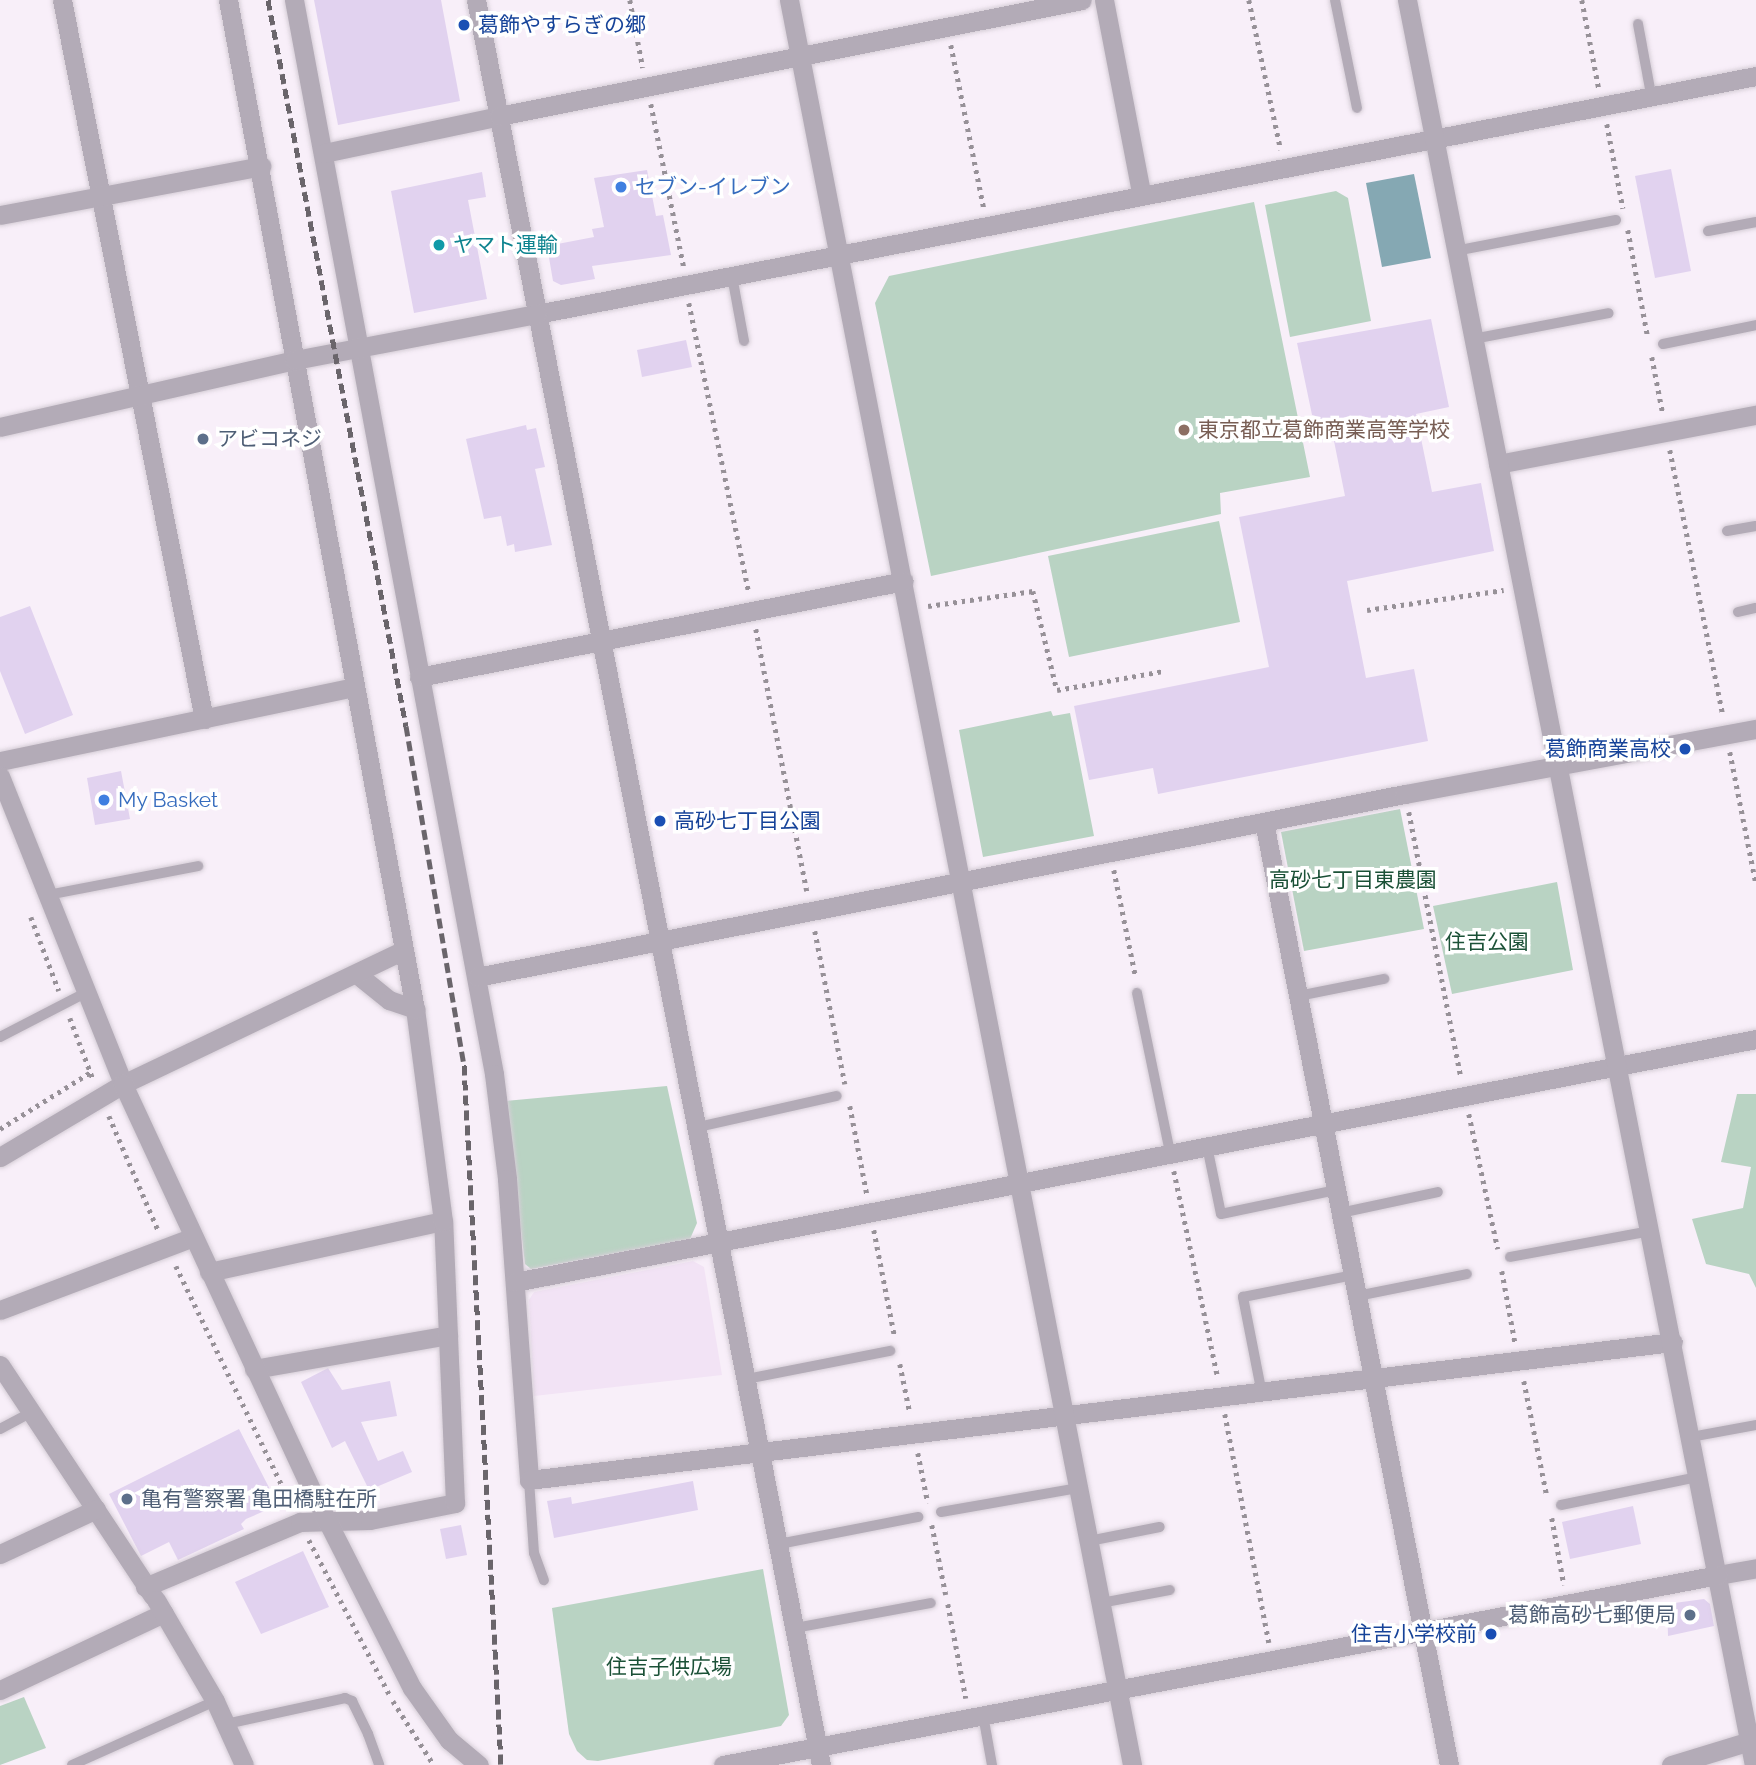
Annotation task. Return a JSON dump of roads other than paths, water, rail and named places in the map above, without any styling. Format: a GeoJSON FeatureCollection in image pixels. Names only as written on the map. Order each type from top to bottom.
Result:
{"type":"FeatureCollection","features":[{"type":"Feature","properties":{"kind":"street"},"geometry":{"type":"LineString","coordinates":[[62,0],[143,395],[204,719]]}},
{"type":"Feature","properties":{"kind":"street"},"geometry":{"type":"LineString","coordinates":[[0,1690],[155,1600],[300,1522],[370,1521],[455,1503],[443,1222],[415,1009],[353,687],[261,166],[228,0]]}},
{"type":"Feature","properties":{"kind":"street"},"geometry":{"type":"LineString","coordinates":[[293,0],[324,153],[419,677],[477,977],[495,1087],[515,1282],[529,1480],[1066,1412],[1672,1342]]}},
{"type":"Feature","properties":{"kind":"street"},"geometry":{"type":"LineString","coordinates":[[476,0],[820,1756]]}},
{"type":"Feature","properties":{"kind":"street"},"geometry":{"type":"LineString","coordinates":[[789,0],[1022,1182],[1132,1765]]}},
{"type":"Feature","properties":{"kind":"street"},"geometry":{"type":"LineString","coordinates":[[324,153],[1083,0]]}},
{"type":"Feature","properties":{"kind":"street"},"geometry":{"type":"LineString","coordinates":[[1104,0],[1141,192]]}},
{"type":"Feature","properties":{"kind":"street"},"geometry":{"type":"LineString","coordinates":[[1407,0],[1754,1765]]}},
{"type":"Feature","properties":{"kind":"street"},"geometry":{"type":"LineString","coordinates":[[0,427],[359,347],[840,256],[1141,192],[1435,139],[1651,94],[1756,76]]}},
{"type":"Feature","properties":{"kind":"street"},"geometry":{"type":"LineString","coordinates":[[0,215],[261,166]]}},
{"type":"Feature","properties":{"kind":"street"},"geometry":{"type":"LineString","coordinates":[[1498,464],[1756,415]]}},
{"type":"Feature","properties":{"kind":"street"},"geometry":{"type":"LineString","coordinates":[[419,677],[904,581]]}},
{"type":"Feature","properties":{"kind":"street"},"geometry":{"type":"LineString","coordinates":[[0,761],[353,687]]}},
{"type":"Feature","properties":{"kind":"street"},"geometry":{"type":"LineString","coordinates":[[477,977],[1405,794],[1756,730]]}},
{"type":"Feature","properties":{"kind":"street"},"geometry":{"type":"LineString","coordinates":[[0,776],[123,1084],[191,1238],[327,1520],[412,1688],[449,1740],[479,1765]]}},
{"type":"Feature","properties":{"kind":"street"},"geometry":{"type":"LineString","coordinates":[[1264,822],[1425,1630],[1449,1765]]}},
{"type":"Feature","properties":{"kind":"street"},"geometry":{"type":"LineString","coordinates":[[0,1157],[123,1084],[358,975],[404,950]]}},
{"type":"Feature","properties":{"kind":"street"},"geometry":{"type":"LineString","coordinates":[[358,975],[389,1000],[415,1009]]}},
{"type":"Feature","properties":{"kind":"street"},"geometry":{"type":"LineString","coordinates":[[515,1282],[1756,1039]]}},
{"type":"Feature","properties":{"kind":"street"},"geometry":{"type":"LineString","coordinates":[[209,1272],[443,1222]]}},
{"type":"Feature","properties":{"kind":"street"},"geometry":{"type":"LineString","coordinates":[[0,1310],[191,1238]]}},
{"type":"Feature","properties":{"kind":"street"},"geometry":{"type":"LineString","coordinates":[[254,1369],[448,1335]]}},
{"type":"Feature","properties":{"kind":"street"},"geometry":{"type":"LineString","coordinates":[[0,1364],[34,1411],[155,1600],[215,1700],[244,1765]]}},
{"type":"Feature","properties":{"kind":"street"},"geometry":{"type":"LineString","coordinates":[[0,1554],[96,1509]]}},
{"type":"Feature","properties":{"kind":"street"},"geometry":{"type":"LineString","coordinates":[[723,1765],[820,1756],[983,1715],[1756,1568]]}},
{"type":"Feature","properties":{"kind":"street"},"geometry":{"type":"LineString","coordinates":[[1671,1765],[1750,1741]]}},
{"type":"Feature","properties":{"kind":"lane"},"geometry":{"type":"LineString","coordinates":[[1335,0],[1357,108]]}},
{"type":"Feature","properties":{"kind":"lane"},"geometry":{"type":"LineString","coordinates":[[1638,24],[1651,94]]}},
{"type":"Feature","properties":{"kind":"lane"},"geometry":{"type":"LineString","coordinates":[[1455,251],[1616,220]]}},
{"type":"Feature","properties":{"kind":"lane"},"geometry":{"type":"LineString","coordinates":[[1708,231],[1756,222]]}},
{"type":"Feature","properties":{"kind":"lane"},"geometry":{"type":"LineString","coordinates":[[732,276],[744,341]]}},
{"type":"Feature","properties":{"kind":"lane"},"geometry":{"type":"LineString","coordinates":[[1473,339],[1609,313]]}},
{"type":"Feature","properties":{"kind":"lane"},"geometry":{"type":"LineString","coordinates":[[1663,344],[1756,325]]}},
{"type":"Feature","properties":{"kind":"lane"},"geometry":{"type":"LineString","coordinates":[[1727,531],[1756,526]]}},
{"type":"Feature","properties":{"kind":"lane"},"geometry":{"type":"LineString","coordinates":[[1738,612],[1756,608]]}},
{"type":"Feature","properties":{"kind":"lane"},"geometry":{"type":"LineString","coordinates":[[48,895],[198,866]]}},
{"type":"Feature","properties":{"kind":"lane"},"geometry":{"type":"LineString","coordinates":[[1298,996],[1384,979]]}},
{"type":"Feature","properties":{"kind":"lane"},"geometry":{"type":"LineString","coordinates":[[0,1038],[86,992]]}},
{"type":"Feature","properties":{"kind":"lane"},"geometry":{"type":"LineString","coordinates":[[1137,993],[1170,1153]]}},
{"type":"Feature","properties":{"kind":"lane"},"geometry":{"type":"LineString","coordinates":[[698,1127],[836,1096]]}},
{"type":"Feature","properties":{"kind":"lane"},"geometry":{"type":"LineString","coordinates":[[1207,1146],[1221,1214],[1336,1190]]}},
{"type":"Feature","properties":{"kind":"lane"},"geometry":{"type":"LineString","coordinates":[[1340,1213],[1438,1192]]}},
{"type":"Feature","properties":{"kind":"lane"},"geometry":{"type":"LineString","coordinates":[[1510,1257],[1650,1231]]}},
{"type":"Feature","properties":{"kind":"lane"},"geometry":{"type":"LineString","coordinates":[[1357,1296],[1467,1274]]}},
{"type":"Feature","properties":{"kind":"lane"},"geometry":{"type":"LineString","coordinates":[[1261,1389],[1243,1297],[1353,1275]]}},
{"type":"Feature","properties":{"kind":"lane"},"geometry":{"type":"LineString","coordinates":[[747,1379],[893,1350]]}},
{"type":"Feature","properties":{"kind":"lane"},"geometry":{"type":"LineString","coordinates":[[0,1429],[34,1411]]}},
{"type":"Feature","properties":{"kind":"lane"},"geometry":{"type":"LineString","coordinates":[[1691,1437],[1756,1425]]}},
{"type":"Feature","properties":{"kind":"lane"},"geometry":{"type":"LineString","coordinates":[[1561,1504],[1698,1477]]}},
{"type":"Feature","properties":{"kind":"lane"},"geometry":{"type":"LineString","coordinates":[[529,1480],[534,1553],[544,1580]]}},
{"type":"Feature","properties":{"kind":"lane"},"geometry":{"type":"LineString","coordinates":[[941,1511],[1079,1488]]}},
{"type":"Feature","properties":{"kind":"lane"},"geometry":{"type":"LineString","coordinates":[[779,1544],[918,1517]]}},
{"type":"Feature","properties":{"kind":"lane"},"geometry":{"type":"LineString","coordinates":[[1089,1541],[1160,1528]]}},
{"type":"Feature","properties":{"kind":"lane"},"geometry":{"type":"LineString","coordinates":[[1101,1602],[1170,1590]]}},
{"type":"Feature","properties":{"kind":"lane"},"geometry":{"type":"LineString","coordinates":[[795,1628],[931,1602]]}},
{"type":"Feature","properties":{"kind":"lane"},"geometry":{"type":"LineString","coordinates":[[226,1724],[345,1698],[352,1701],[379,1765]]}},
{"type":"Feature","properties":{"kind":"lane"},"geometry":{"type":"LineString","coordinates":[[72,1765],[215,1700]]}},
{"type":"Feature","properties":{"kind":"lane"},"geometry":{"type":"LineString","coordinates":[[983,1715],[992,1765]]}},
{"type":"Feature","properties":{"kind":"water"},"geometry":{"type":"Polygon","coordinates":[[[1414,174],[1431,258],[1382,267],[1366,183],[1414,174]]]}},
{"type":"Feature","properties":{"kind":"railway"},"geometry":{"type":"LineString","coordinates":[[268,0],[406,726],[464,1065],[501,1765]]}},
{"type":"Feature","properties":{"kind":"place","name":"葛飾やすらぎの郷"},"geometry":{"type":"Point","coordinates":[464,25]}},
{"type":"Feature","properties":{"kind":"place","name":"セブン-イレブン"},"geometry":{"type":"Point","coordinates":[621,187]}},
{"type":"Feature","properties":{"kind":"place","name":"ヤマト運輸"},"geometry":{"type":"Point","coordinates":[439,245]}},
{"type":"Feature","properties":{"kind":"place","name":"東京都立葛飾商業高等学校"},"geometry":{"type":"Point","coordinates":[1184,430]}},
{"type":"Feature","properties":{"kind":"place","name":"アビコネジ"},"geometry":{"type":"Point","coordinates":[203,439]}},
{"type":"Feature","properties":{"kind":"place","name":"葛飾商業高校"},"geometry":{"type":"Point","coordinates":[1685,749]}},
{"type":"Feature","properties":{"kind":"place","name":"My Basket"},"geometry":{"type":"Point","coordinates":[104,800]}},
{"type":"Feature","properties":{"kind":"place","name":"高砂七丁目公園"},"geometry":{"type":"Point","coordinates":[660,821]}},
{"type":"Feature","properties":{"kind":"place","name":"亀有警察署 亀田橋駐在所"},"geometry":{"type":"Point","coordinates":[127,1499]}},
{"type":"Feature","properties":{"kind":"place","name":"葛飾高砂七郵便局"},"geometry":{"type":"Point","coordinates":[1690,1615]}},
{"type":"Feature","properties":{"kind":"place","name":"住吉小学校前"},"geometry":{"type":"Point","coordinates":[1491,1634]}},
{"type":"Feature","properties":{"kind":"park label","name":"高砂七丁目東農園"},"geometry":{"type":"Point","coordinates":[1353,880]}},
{"type":"Feature","properties":{"kind":"park label","name":"住吉公園"},"geometry":{"type":"Point","coordinates":[1487,942]}},
{"type":"Feature","properties":{"kind":"park label","name":"住吉子供広場"},"geometry":{"type":"Point","coordinates":[669,1667]}}]}
